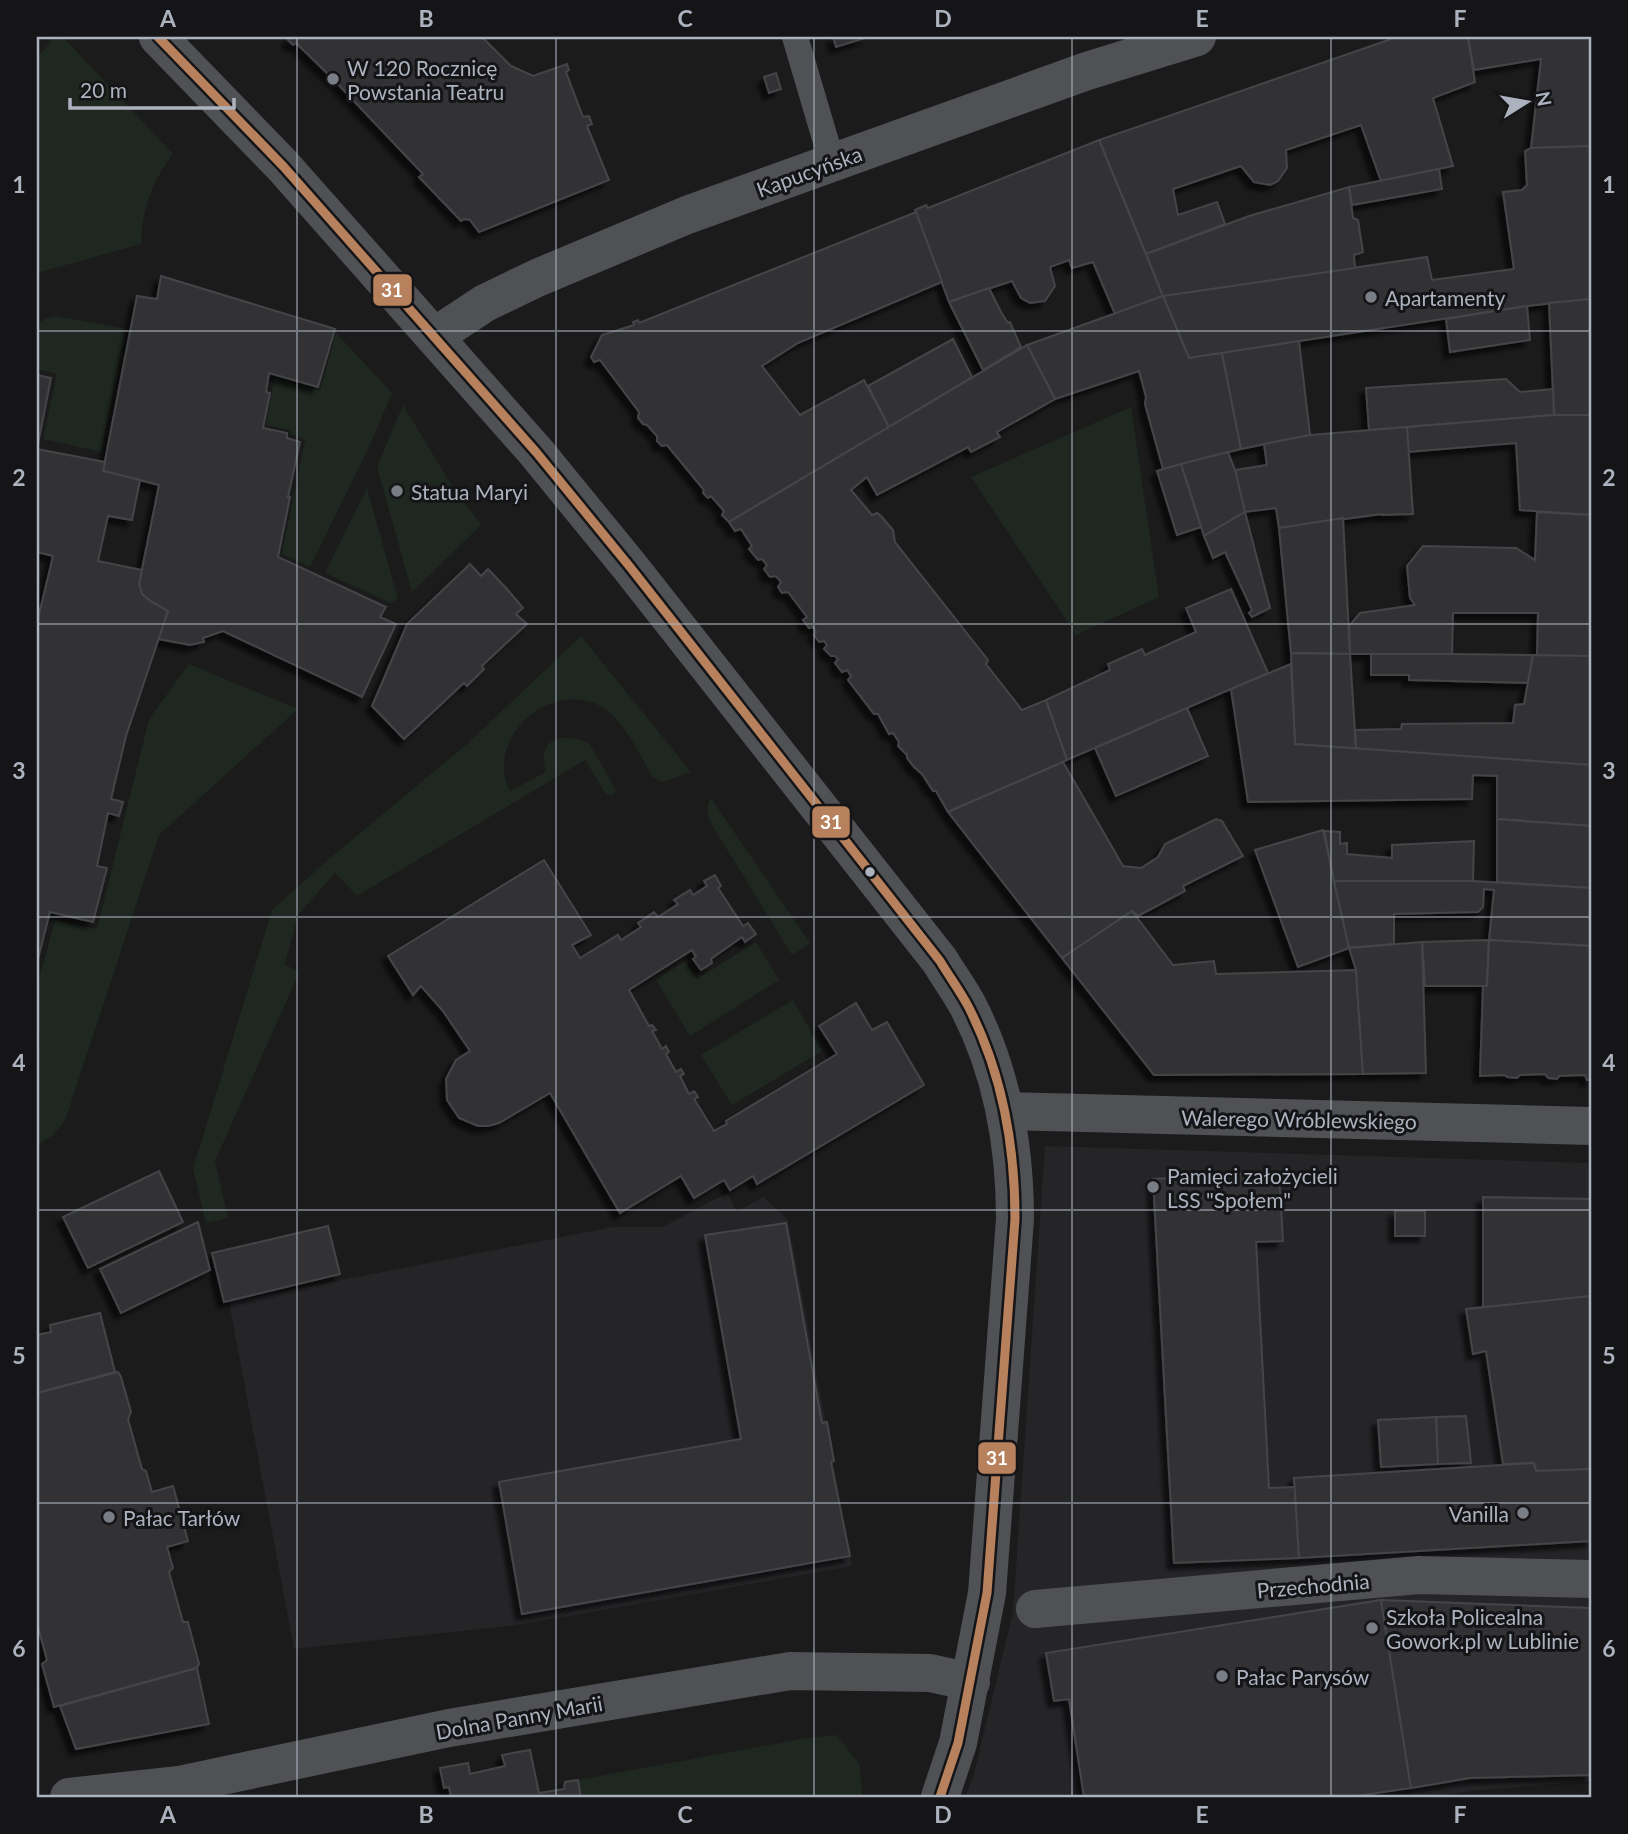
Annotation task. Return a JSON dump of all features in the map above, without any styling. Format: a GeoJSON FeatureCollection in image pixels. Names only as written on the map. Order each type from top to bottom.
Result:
{"type":"FeatureCollection","features":[{"type":"Feature","properties":{"kind":"street"},"geometry":{"type":"LineString","coordinates":[[158,37],[283,166],[536,452],[940,961],[968,1007],[986,1049],[1006,1111],[1014,1169],[1015,1219],[987,1593],[958,1743],[940,1797]]}},
{"type":"Feature","properties":{"kind":"street","name":"Kapucyńska"},"geometry":{"type":"LineString","coordinates":[[435,336],[485,303],[537,278],[687,215],[1087,71],[1197,37]]}},
{"type":"Feature","properties":{"kind":"street","name":"Walerego Wróblewskiego"},"geometry":{"type":"LineString","coordinates":[[1006,1111],[1591,1126]]}},
{"type":"Feature","properties":{"kind":"street","name":"Przechodnia"},"geometry":{"type":"LineString","coordinates":[[1035,1609],[1419,1575],[1591,1579]]}},
{"type":"Feature","properties":{"kind":"street","name":"Dolna Panny Marii"},"geometry":{"type":"LineString","coordinates":[[69,1797],[179,1785],[449,1728],[790,1671],[930,1673],[971,1682]]}},
{"type":"Feature","properties":{"kind":"lane"},"geometry":{"type":"LineString","coordinates":[[794,37],[832,162]]}},
{"type":"Feature","properties":{"kind":"shaded area"},"geometry":{"type":"Polygon","coordinates":[[[55,37],[63,37],[173,154],[159,175],[150,196],[143,219],[141,244],[37,273],[37,58],[55,37]]]}},
{"type":"Feature","properties":{"kind":"shaded area"},"geometry":{"type":"Polygon","coordinates":[[[56,316],[126,329],[101,452],[43,439],[57,374],[37,369],[37,325],[44,319],[56,316]]]}},
{"type":"Feature","properties":{"kind":"shaded area"},"geometry":{"type":"Polygon","coordinates":[[[336,333],[392,393],[370,445],[310,567],[282,554],[305,440],[291,434],[290,430],[266,425],[274,378],[320,391],[336,333]]]}},
{"type":"Feature","properties":{"kind":"shaded area"},"geometry":{"type":"Polygon","coordinates":[[[403,405],[449,481],[481,525],[412,592],[377,467],[403,405]]]}},
{"type":"Feature","properties":{"kind":"shaded area"},"geometry":{"type":"Polygon","coordinates":[[[1131,407],[1159,597],[1076,635],[971,477],[1131,407]]]}},
{"type":"Feature","properties":{"kind":"shaded area"},"geometry":{"type":"Polygon","coordinates":[[[367,488],[398,599],[391,603],[325,573],[367,488]]]}},
{"type":"Feature","properties":{"kind":"shaded area"},"geometry":{"type":"Polygon","coordinates":[[[581,636],[691,772],[663,782],[653,778],[632,740],[611,714],[604,708],[584,700],[564,700],[544,706],[527,718],[514,733],[506,751],[504,771],[510,791],[546,772],[544,761],[548,745],[561,738],[569,738],[589,743],[616,790],[611,796],[606,794],[585,760],[357,896],[335,873],[298,915],[285,964],[299,973],[215,1161],[228,1218],[206,1223],[193,1169],[272,910],[467,744],[581,636]]]}},
{"type":"Feature","properties":{"kind":"shaded area"},"geometry":{"type":"Polygon","coordinates":[[[189,664],[298,709],[159,835],[65,1121],[53,1135],[37,1146],[37,1053],[41,1038],[37,1036],[37,986],[55,920],[97,929],[149,719],[189,664]]]}},
{"type":"Feature","properties":{"kind":"shaded area"},"geometry":{"type":"Polygon","coordinates":[[[711,798],[810,943],[792,955],[712,825],[707,811],[711,798]]]}},
{"type":"Feature","properties":{"kind":"shaded area"},"geometry":{"type":"Polygon","coordinates":[[[756,942],[779,980],[690,1036],[656,980],[685,961],[697,979],[756,942]]]}},
{"type":"Feature","properties":{"kind":"shaded area"},"geometry":{"type":"Polygon","coordinates":[[[793,1000],[822,1051],[732,1105],[701,1055],[793,1000]]]}},
{"type":"Feature","properties":{"kind":"shaded area"},"geometry":{"type":"Polygon","coordinates":[[[1045,1146],[1591,1163],[1591,1781],[1478,1790],[1435,1797],[965,1797],[973,1778],[1013,1612],[1045,1146]]]}},
{"type":"Feature","properties":{"kind":"shaded area"},"geometry":{"type":"Polygon","coordinates":[[[727,1193],[737,1212],[763,1197],[788,1220],[852,1566],[517,1625],[294,1649],[229,1302],[613,1227],[663,1227],[727,1193]]]}},
{"type":"Feature","properties":{"kind":"shaded area"},"geometry":{"type":"Polygon","coordinates":[[[837,1735],[860,1765],[862,1797],[581,1797],[578,1780],[801,1739],[837,1735]]]}},
{"type":"Feature","properties":{"kind":"building"},"geometry":{"type":"Polygon","coordinates":[[[292,37],[482,37],[511,66],[533,76],[567,64],[569,70],[566,72],[583,117],[589,116],[592,124],[587,126],[609,180],[479,232],[470,220],[461,221],[419,177],[423,174],[333,79],[296,43],[293,45],[288,40],[292,37]]]}},
{"type":"Feature","properties":{"kind":"building"},"geometry":{"type":"Polygon","coordinates":[[[833,37],[868,37],[836,47],[833,37]]]}},
{"type":"Feature","properties":{"kind":"building"},"geometry":{"type":"Polygon","coordinates":[[[1397,37],[1468,37],[1475,82],[1433,98],[1453,166],[1381,181],[1361,125],[1286,150],[1287,168],[1278,181],[1270,185],[1254,182],[1241,166],[1173,189],[1178,215],[1217,202],[1225,224],[1146,254],[1099,140],[1397,37]]]}},
{"type":"Feature","properties":{"kind":"building"},"geometry":{"type":"Polygon","coordinates":[[[1468,37],[1591,37],[1591,146],[1531,148],[1541,59],[1474,70],[1468,37]]]}},
{"type":"Feature","properties":{"kind":"building"},"geometry":{"type":"Polygon","coordinates":[[[776,73],[781,89],[769,93],[764,77],[776,73]]]}},
{"type":"Feature","properties":{"kind":"building"},"geometry":{"type":"Polygon","coordinates":[[[1099,140],[1163,296],[1115,314],[1093,262],[1072,268],[1069,260],[1050,267],[1055,286],[1045,301],[1030,303],[1021,298],[1012,281],[949,302],[915,210],[926,205],[928,208],[1099,140]]]}},
{"type":"Feature","properties":{"kind":"building"},"geometry":{"type":"Polygon","coordinates":[[[1591,146],[1591,299],[1527,306],[1189,358],[1163,296],[1427,257],[1432,280],[1514,269],[1503,192],[1522,190],[1527,185],[1525,151],[1531,148],[1591,146]]]}},
{"type":"Feature","properties":{"kind":"building"},"geometry":{"type":"Polygon","coordinates":[[[1439,169],[1442,189],[1352,205],[1349,187],[1439,169]]]}},
{"type":"Feature","properties":{"kind":"building"},"geometry":{"type":"Polygon","coordinates":[[[1349,187],[1353,218],[1358,220],[1363,252],[1354,255],[1355,268],[1163,296],[1146,254],[1249,216],[1349,187]]]}},
{"type":"Feature","properties":{"kind":"building"},"geometry":{"type":"Polygon","coordinates":[[[916,212],[942,282],[798,343],[762,366],[800,415],[864,380],[889,427],[729,522],[722,515],[724,511],[711,496],[708,498],[703,493],[704,490],[667,445],[662,446],[657,441],[657,436],[638,418],[639,412],[600,360],[594,362],[591,357],[602,335],[634,325],[633,322],[638,320],[639,323],[916,212]]]}},
{"type":"Feature","properties":{"kind":"building"},"geometry":{"type":"Polygon","coordinates":[[[161,276],[335,329],[318,387],[269,373],[266,392],[270,393],[263,428],[287,433],[287,438],[300,442],[278,557],[386,607],[380,617],[396,624],[362,697],[223,631],[203,638],[204,642],[190,645],[158,639],[168,611],[147,599],[139,584],[159,485],[103,471],[137,296],[157,299],[161,276]]]}},
{"type":"Feature","properties":{"kind":"building"},"geometry":{"type":"Polygon","coordinates":[[[989,288],[1001,312],[1008,323],[1010,322],[1021,347],[983,370],[949,302],[989,288]]]}},
{"type":"Feature","properties":{"kind":"building"},"geometry":{"type":"Polygon","coordinates":[[[1163,296],[1189,358],[1222,353],[1241,449],[1163,469],[1139,371],[1055,399],[1027,345],[1163,296]]]}},
{"type":"Feature","properties":{"kind":"building"},"geometry":{"type":"Polygon","coordinates":[[[1591,299],[1591,415],[1554,415],[1549,303],[1591,299]]]}},
{"type":"Feature","properties":{"kind":"building"},"geometry":{"type":"Polygon","coordinates":[[[1527,306],[1530,340],[1450,352],[1446,319],[1527,306]]]}},
{"type":"Feature","properties":{"kind":"building"},"geometry":{"type":"Polygon","coordinates":[[[953,339],[972,377],[889,427],[868,386],[953,339]]]}},
{"type":"Feature","properties":{"kind":"building"},"geometry":{"type":"Polygon","coordinates":[[[1299,341],[1310,435],[1241,449],[1222,353],[1299,341]]]}},
{"type":"Feature","properties":{"kind":"building"},"geometry":{"type":"Polygon","coordinates":[[[1027,345],[1055,399],[997,432],[1000,437],[971,452],[968,447],[877,495],[867,477],[851,490],[872,515],[877,513],[893,530],[895,542],[988,660],[986,664],[1022,710],[1046,700],[1067,760],[948,812],[936,791],[933,791],[898,746],[899,742],[893,733],[889,734],[878,714],[874,714],[848,680],[851,676],[847,670],[842,672],[835,663],[838,659],[824,649],[827,645],[824,641],[819,642],[813,627],[809,628],[803,620],[807,617],[788,592],[782,593],[778,587],[781,582],[776,576],[770,577],[764,569],[767,565],[762,559],[758,560],[749,549],[752,546],[741,529],[735,531],[729,522],[1027,345]]]}},
{"type":"Feature","properties":{"kind":"building"},"geometry":{"type":"Polygon","coordinates":[[[37,375],[51,378],[37,449],[37,375]]]}},
{"type":"Feature","properties":{"kind":"building"},"geometry":{"type":"Polygon","coordinates":[[[1506,379],[1520,392],[1553,389],[1554,415],[1369,430],[1366,388],[1506,379]]]}},
{"type":"Feature","properties":{"kind":"building"},"geometry":{"type":"Polygon","coordinates":[[[1554,415],[1591,415],[1591,515],[1520,510],[1516,443],[1408,452],[1407,427],[1554,415]]]}},
{"type":"Feature","properties":{"kind":"building"},"geometry":{"type":"Polygon","coordinates":[[[1407,427],[1413,514],[1382,514],[1279,528],[1276,508],[1245,512],[1235,470],[1267,465],[1264,444],[1310,435],[1407,427]]]}},
{"type":"Feature","properties":{"kind":"building"},"geometry":{"type":"Polygon","coordinates":[[[37,449],[105,462],[103,471],[140,480],[132,520],[108,516],[98,561],[142,570],[139,584],[142,594],[168,611],[126,736],[111,799],[123,802],[119,816],[108,813],[97,866],[107,868],[93,922],[50,912],[37,963],[37,623],[53,556],[37,552],[37,449]]]}},
{"type":"Feature","properties":{"kind":"building"},"geometry":{"type":"Polygon","coordinates":[[[1228,452],[1245,512],[1204,536],[1181,464],[1228,452]]]}},
{"type":"Feature","properties":{"kind":"building"},"geometry":{"type":"Polygon","coordinates":[[[1181,464],[1201,527],[1177,535],[1157,471],[1181,464]]]}},
{"type":"Feature","properties":{"kind":"building"},"geometry":{"type":"Polygon","coordinates":[[[1245,512],[1270,608],[1252,617],[1249,613],[1252,610],[1225,552],[1213,558],[1204,536],[1245,512]]]}},
{"type":"Feature","properties":{"kind":"building"},"geometry":{"type":"Polygon","coordinates":[[[1537,512],[1591,515],[1591,656],[1537,656],[1538,613],[1453,613],[1452,654],[1350,654],[1349,626],[1360,613],[1415,605],[1410,598],[1407,566],[1423,546],[1516,548],[1535,560],[1537,512]]]}},
{"type":"Feature","properties":{"kind":"building"},"geometry":{"type":"Polygon","coordinates":[[[1343,518],[1350,654],[1291,653],[1279,528],[1343,518]]]}},
{"type":"Feature","properties":{"kind":"building"},"geometry":{"type":"Polygon","coordinates":[[[470,564],[481,576],[488,569],[507,589],[523,608],[516,614],[527,624],[482,666],[484,669],[467,686],[464,683],[404,739],[372,706],[407,624],[470,564]]]}},
{"type":"Feature","properties":{"kind":"building"},"geometry":{"type":"Polygon","coordinates":[[[1231,589],[1268,673],[1067,760],[1046,700],[1110,670],[1108,664],[1142,649],[1145,655],[1196,632],[1186,608],[1231,589]]]}},
{"type":"Feature","properties":{"kind":"building"},"geometry":{"type":"Polygon","coordinates":[[[1291,653],[1350,654],[1356,749],[1295,744],[1291,653]]]}},
{"type":"Feature","properties":{"kind":"building"},"geometry":{"type":"Polygon","coordinates":[[[1371,654],[1533,655],[1528,683],[1409,680],[1409,675],[1371,675],[1371,654]]]}},
{"type":"Feature","properties":{"kind":"building"},"geometry":{"type":"Polygon","coordinates":[[[1533,655],[1591,656],[1591,765],[1356,749],[1355,730],[1401,729],[1402,724],[1513,723],[1515,705],[1524,704],[1533,655]]]}},
{"type":"Feature","properties":{"kind":"building"},"geometry":{"type":"Polygon","coordinates":[[[1291,664],[1295,744],[1591,765],[1591,826],[1497,819],[1497,776],[1473,775],[1472,799],[1248,802],[1231,689],[1291,664]]]}},
{"type":"Feature","properties":{"kind":"building"},"geometry":{"type":"Polygon","coordinates":[[[1187,708],[1208,756],[1116,796],[1095,748],[1187,708]]]}},
{"type":"Feature","properties":{"kind":"building"},"geometry":{"type":"Polygon","coordinates":[[[1063,762],[1123,866],[1141,868],[1158,857],[1165,844],[1216,819],[1222,821],[1243,856],[1183,886],[1185,891],[1138,916],[1132,911],[1062,958],[948,812],[1063,762]]]}},
{"type":"Feature","properties":{"kind":"building"},"geometry":{"type":"Polygon","coordinates":[[[1497,819],[1591,826],[1591,888],[1497,882],[1497,819]]]}},
{"type":"Feature","properties":{"kind":"building"},"geometry":{"type":"Polygon","coordinates":[[[1323,830],[1349,948],[1298,967],[1255,850],[1323,830]]]}},
{"type":"Feature","properties":{"kind":"building"},"geometry":{"type":"Polygon","coordinates":[[[1324,831],[1340,832],[1340,844],[1347,843],[1347,854],[1392,858],[1392,845],[1474,841],[1473,881],[1334,881],[1324,831]]]}},
{"type":"Feature","properties":{"kind":"building"},"geometry":{"type":"Polygon","coordinates":[[[544,860],[591,935],[572,945],[580,958],[618,935],[621,940],[641,927],[638,923],[654,912],[658,917],[678,904],[674,900],[690,890],[693,895],[707,886],[704,881],[715,875],[721,886],[718,888],[743,926],[748,923],[756,934],[745,942],[742,937],[711,959],[712,963],[701,970],[693,959],[696,957],[692,950],[629,990],[649,1026],[652,1025],[656,1030],[652,1031],[662,1049],[666,1046],[669,1052],[666,1054],[676,1072],[681,1069],[684,1074],[680,1076],[689,1094],[694,1091],[698,1097],[694,1099],[714,1131],[727,1124],[726,1121],[837,1054],[819,1026],[856,1003],[872,1030],[887,1022],[924,1085],[757,1184],[753,1176],[730,1190],[724,1180],[694,1198],[681,1176],[620,1213],[550,1093],[499,1123],[478,1126],[459,1118],[447,1100],[446,1079],[456,1060],[470,1051],[443,1011],[421,986],[413,995],[388,956],[544,860]]]}},
{"type":"Feature","properties":{"kind":"building"},"geometry":{"type":"Polygon","coordinates":[[[1334,881],[1473,881],[1591,888],[1591,946],[1489,940],[1494,890],[1484,889],[1483,907],[1478,912],[1394,914],[1394,944],[1349,948],[1334,881]]]}},
{"type":"Feature","properties":{"kind":"building"},"geometry":{"type":"Polygon","coordinates":[[[1132,911],[1173,965],[1214,961],[1216,974],[1356,970],[1363,1074],[1154,1075],[1062,958],[1132,911]]]}},
{"type":"Feature","properties":{"kind":"building"},"geometry":{"type":"Polygon","coordinates":[[[1489,940],[1487,986],[1425,986],[1422,942],[1489,940]]]}},
{"type":"Feature","properties":{"kind":"building"},"geometry":{"type":"Polygon","coordinates":[[[1489,940],[1591,946],[1591,1080],[1587,1080],[1585,1075],[1559,1076],[1557,1079],[1548,1078],[1545,1074],[1520,1075],[1517,1078],[1505,1075],[1480,1076],[1483,986],[1487,986],[1489,940]]]}},
{"type":"Feature","properties":{"kind":"building"},"geometry":{"type":"Polygon","coordinates":[[[1422,942],[1426,1073],[1363,1074],[1356,970],[1349,948],[1422,942]]]}},
{"type":"Feature","properties":{"kind":"building"},"geometry":{"type":"Polygon","coordinates":[[[159,1171],[183,1222],[88,1268],[63,1217],[159,1171]]]}},
{"type":"Feature","properties":{"kind":"building"},"geometry":{"type":"Polygon","coordinates":[[[1279,1172],[1283,1241],[1256,1242],[1269,1488],[1295,1487],[1299,1558],[1174,1563],[1153,1179],[1279,1172]]]}},
{"type":"Feature","properties":{"kind":"building"},"geometry":{"type":"Polygon","coordinates":[[[1483,1197],[1591,1199],[1591,1296],[1483,1308],[1483,1197]]]}},
{"type":"Feature","properties":{"kind":"building"},"geometry":{"type":"Polygon","coordinates":[[[1395,1211],[1425,1211],[1425,1236],[1395,1236],[1395,1211]]]}},
{"type":"Feature","properties":{"kind":"building"},"geometry":{"type":"Polygon","coordinates":[[[198,1222],[210,1270],[121,1313],[100,1269],[198,1222]]]}},
{"type":"Feature","properties":{"kind":"building"},"geometry":{"type":"Polygon","coordinates":[[[786,1223],[822,1423],[827,1422],[834,1461],[831,1462],[850,1556],[522,1614],[499,1482],[741,1439],[705,1235],[786,1223]]]}},
{"type":"Feature","properties":{"kind":"building"},"geometry":{"type":"Polygon","coordinates":[[[328,1226],[340,1274],[224,1302],[212,1253],[328,1226]]]}},
{"type":"Feature","properties":{"kind":"building"},"geometry":{"type":"Polygon","coordinates":[[[1591,1296],[1591,1469],[1536,1471],[1534,1463],[1503,1464],[1486,1351],[1473,1354],[1466,1309],[1591,1296]]]}},
{"type":"Feature","properties":{"kind":"building"},"geometry":{"type":"Polygon","coordinates":[[[100,1313],[115,1372],[37,1393],[37,1335],[51,1332],[50,1325],[100,1313]]]}},
{"type":"Feature","properties":{"kind":"building","name":"Pałac Tarłów"},"geometry":{"type":"Polygon","coordinates":[[[118,1372],[131,1412],[128,1419],[142,1469],[146,1471],[152,1492],[173,1486],[188,1541],[167,1547],[173,1568],[169,1572],[183,1622],[188,1622],[199,1664],[197,1668],[54,1707],[42,1664],[47,1660],[37,1623],[37,1393],[118,1372]]]}},
{"type":"Feature","properties":{"kind":"building"},"geometry":{"type":"Polygon","coordinates":[[[1466,1416],[1471,1463],[1438,1464],[1436,1417],[1466,1416]]]}},
{"type":"Feature","properties":{"kind":"building"},"geometry":{"type":"Polygon","coordinates":[[[1436,1417],[1438,1464],[1381,1467],[1378,1420],[1436,1417]]]}},
{"type":"Feature","properties":{"kind":"building"},"geometry":{"type":"Polygon","coordinates":[[[1534,1463],[1536,1471],[1591,1469],[1591,1541],[1299,1558],[1294,1478],[1534,1463]]]}},
{"type":"Feature","properties":{"kind":"building","name":"Pałac Parysów"},"geometry":{"type":"Polygon","coordinates":[[[1381,1600],[1411,1788],[1350,1797],[1084,1797],[1069,1699],[1054,1701],[1046,1653],[1381,1600]]]}},
{"type":"Feature","properties":{"kind":"building"},"geometry":{"type":"Polygon","coordinates":[[[1381,1600],[1591,1608],[1591,1775],[1470,1778],[1411,1788],[1381,1600]]]}},
{"type":"Feature","properties":{"kind":"building"},"geometry":{"type":"Polygon","coordinates":[[[197,1668],[209,1724],[76,1749],[60,1706],[197,1668]]]}},
{"type":"Feature","properties":{"kind":"building"},"geometry":{"type":"Polygon","coordinates":[[[530,1750],[539,1793],[564,1789],[565,1782],[578,1780],[581,1797],[451,1797],[449,1787],[444,1788],[440,1768],[468,1763],[470,1774],[505,1766],[502,1755],[530,1750]]]}},
{"type":"Feature","properties":{"kind":"transit line","name":"31"},"geometry":{"type":"LineString","coordinates":[[158,37],[283,166],[536,452],[630,567],[940,961],[965,1000],[980,1031],[998,1083],[1004,1110],[1012,1164],[1015,1219],[987,1593],[958,1743],[940,1797]]}},
{"type":"Feature","properties":{"kind":"place","name":"W 120 Rocznicę Powstania Teatru"},"geometry":{"type":"Point","coordinates":[333,79]}},
{"type":"Feature","properties":{"kind":"place","name":"Apartamenty"},"geometry":{"type":"Point","coordinates":[1371,297]}},
{"type":"Feature","properties":{"kind":"place","name":"Statua Maryi"},"geometry":{"type":"Point","coordinates":[397,491]}},
{"type":"Feature","properties":{"kind":"place","name":"Pamięci założycieli LSS \"Społem\""},"geometry":{"type":"Point","coordinates":[1153,1187]}},
{"type":"Feature","properties":{"kind":"place","name":"Vanilla"},"geometry":{"type":"Point","coordinates":[1523,1513]}},
{"type":"Feature","properties":{"kind":"place","name":"Pałac Tarłów"},"geometry":{"type":"Point","coordinates":[109,1517]}},
{"type":"Feature","properties":{"kind":"place","name":"Szkoła Policealna Gowork.pl w Lublinie"},"geometry":{"type":"Point","coordinates":[1372,1628]}},
{"type":"Feature","properties":{"kind":"place","name":"Pałac Parysów"},"geometry":{"type":"Point","coordinates":[1222,1676]}}]}
